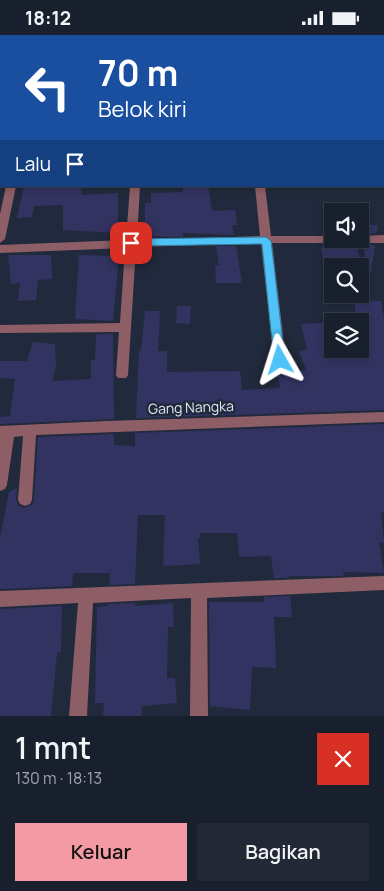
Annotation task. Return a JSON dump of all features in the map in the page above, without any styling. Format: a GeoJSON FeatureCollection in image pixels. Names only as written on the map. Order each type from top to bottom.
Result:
{"type":"FeatureCollection","features":[{"type":"Feature","properties":{"kind":"street"},"geometry":{"type":"LineString","coordinates":[[0,239],[2,213],[11,187]]}},
{"type":"Feature","properties":{"kind":"street"},"geometry":{"type":"LineString","coordinates":[[122,375],[135,187]]}},
{"type":"Feature","properties":{"kind":"street"},"geometry":{"type":"LineString","coordinates":[[260,187],[280,360]]}},
{"type":"Feature","properties":{"kind":"street"},"geometry":{"type":"LineString","coordinates":[[0,249],[131,243],[384,239]]}},
{"type":"Feature","properties":{"kind":"street"},"geometry":{"type":"LineString","coordinates":[[0,329],[125,327]]}},
{"type":"Feature","properties":{"kind":"street","name":"Gang Nangka"},"geometry":{"type":"LineString","coordinates":[[4,432],[106,426],[384,417]]}},
{"type":"Feature","properties":{"kind":"street"},"geometry":{"type":"LineString","coordinates":[[25,500],[30,431]]}},
{"type":"Feature","properties":{"kind":"street"},"geometry":{"type":"LineString","coordinates":[[0,485],[4,432]]}},
{"type":"Feature","properties":{"kind":"street"},"geometry":{"type":"LineString","coordinates":[[0,599],[384,583]]}},
{"type":"Feature","properties":{"kind":"street"},"geometry":{"type":"LineString","coordinates":[[199,590],[199,716]]}},
{"type":"Feature","properties":{"kind":"street"},"geometry":{"type":"LineString","coordinates":[[78,716],[86,596]]}},
{"type":"Feature","properties":{"kind":"building"},"geometry":{"type":"Polygon","coordinates":[[[24,187],[82,187],[81,195],[118,193],[118,233],[63,230],[63,205],[34,206],[32,217],[17,218],[24,187]]]}},
{"type":"Feature","properties":{"kind":"building"},"geometry":{"type":"Polygon","coordinates":[[[183,187],[208,187],[212,211],[235,210],[237,225],[232,225],[234,235],[183,233],[183,237],[139,236],[140,222],[145,221],[145,203],[151,203],[151,193],[183,192],[183,187]]]}},
{"type":"Feature","properties":{"kind":"building"},"geometry":{"type":"Polygon","coordinates":[[[369,225],[378,225],[376,233],[369,233],[369,225]]]}},
{"type":"Feature","properties":{"kind":"building"},"geometry":{"type":"Polygon","coordinates":[[[369,245],[375,245],[371,272],[369,272],[369,258],[365,258],[364,248],[369,248],[369,245]]]}},
{"type":"Feature","properties":{"kind":"building"},"geometry":{"type":"Polygon","coordinates":[[[216,246],[236,246],[242,283],[216,283],[215,265],[219,265],[216,246]]]}},
{"type":"Feature","properties":{"kind":"building"},"geometry":{"type":"Polygon","coordinates":[[[321,247],[357,248],[359,258],[324,258],[324,261],[321,247]]]}},
{"type":"Feature","properties":{"kind":"building"},"geometry":{"type":"Polygon","coordinates":[[[8,255],[51,255],[52,279],[38,280],[36,300],[18,301],[20,283],[11,284],[8,255]]]}},
{"type":"Feature","properties":{"kind":"building"},"geometry":{"type":"Polygon","coordinates":[[[79,255],[119,256],[113,321],[75,319],[79,255]]]}},
{"type":"Feature","properties":{"kind":"building"},"geometry":{"type":"Polygon","coordinates":[[[369,294],[370,301],[381,301],[384,320],[384,410],[136,418],[139,351],[141,351],[145,311],[160,311],[158,351],[167,351],[167,372],[240,371],[242,390],[280,388],[278,372],[306,370],[299,351],[307,350],[301,324],[324,323],[324,358],[369,358],[369,313],[355,313],[355,303],[369,303],[369,294]]]}},
{"type":"Feature","properties":{"kind":"building"},"geometry":{"type":"Polygon","coordinates":[[[177,306],[191,306],[190,324],[176,323],[177,306]]]}},
{"type":"Feature","properties":{"kind":"building"},"geometry":{"type":"Polygon","coordinates":[[[96,334],[113,334],[114,419],[0,424],[0,417],[10,416],[15,379],[0,378],[0,361],[27,361],[33,342],[55,344],[56,366],[52,381],[91,379],[91,360],[95,360],[96,334]]]}},
{"type":"Feature","properties":{"kind":"building"},"geometry":{"type":"Polygon","coordinates":[[[384,424],[384,512],[381,513],[384,543],[379,542],[384,573],[343,572],[344,576],[289,576],[289,578],[274,578],[271,556],[239,557],[237,533],[200,533],[200,538],[198,538],[200,564],[163,566],[165,515],[138,515],[135,584],[109,585],[110,573],[73,573],[72,586],[0,589],[0,538],[9,492],[17,488],[16,500],[18,505],[24,508],[32,505],[34,500],[38,437],[114,434],[114,445],[135,446],[135,433],[384,424]]]}},
{"type":"Feature","properties":{"kind":"building"},"geometry":{"type":"Polygon","coordinates":[[[290,596],[292,617],[274,617],[276,668],[252,667],[250,710],[210,706],[209,602],[264,602],[264,597],[290,596]]]}},
{"type":"Feature","properties":{"kind":"building"},"geometry":{"type":"Polygon","coordinates":[[[135,603],[135,606],[173,603],[174,627],[168,627],[167,678],[175,678],[177,703],[142,706],[141,716],[103,716],[104,703],[95,703],[97,607],[108,606],[108,604],[135,603]]]}},
{"type":"Feature","properties":{"kind":"building"},"geometry":{"type":"Polygon","coordinates":[[[62,606],[61,652],[57,653],[51,716],[0,716],[0,609],[62,606]]]}},
{"type":"Feature","properties":{"kind":"route"},"geometry":{"type":"LineString","coordinates":[[131,243],[221,240],[266,241],[280,360]]}}]}
